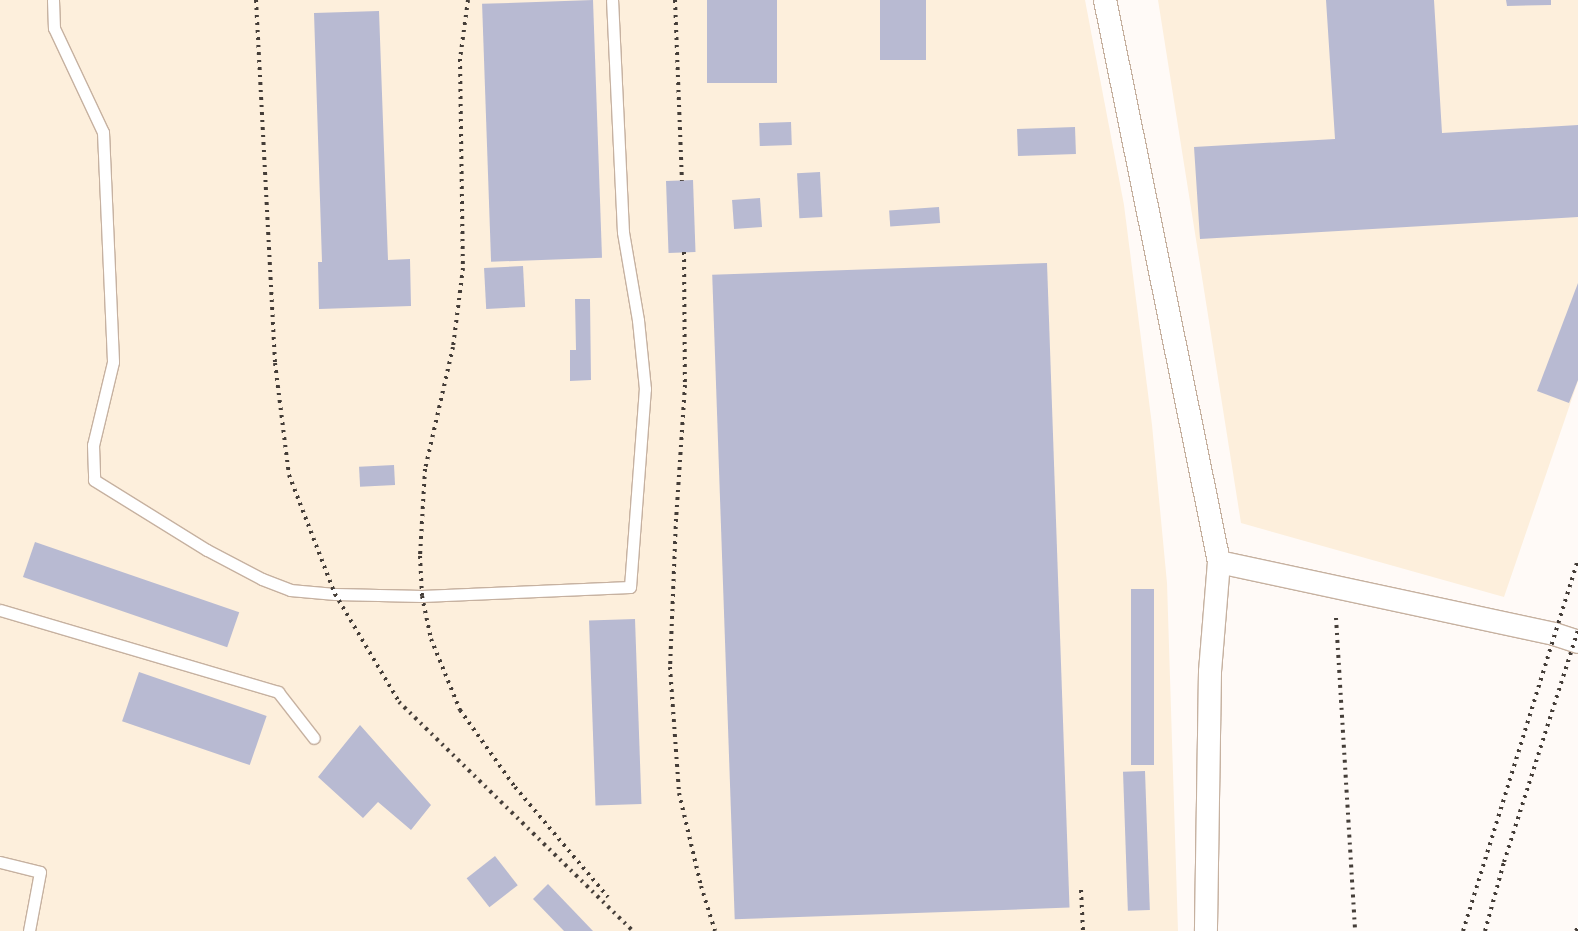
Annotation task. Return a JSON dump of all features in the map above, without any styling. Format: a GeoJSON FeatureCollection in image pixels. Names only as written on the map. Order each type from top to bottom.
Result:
{"type":"FeatureCollection","features":[{"type":"Feature","properties":{"kind":"street"},"geometry":{"type":"LineString","coordinates":[[1105,0],[1219,562],[1210,672],[1206,931]]}},
{"type":"Feature","properties":{"kind":"street"},"geometry":{"type":"LineString","coordinates":[[1219,562],[1554,634],[1578,642]]}},
{"type":"Feature","properties":{"kind":"lane"},"geometry":{"type":"LineString","coordinates":[[53,0],[54,28],[103,132],[112,362],[93,445],[94,480],[208,550],[262,579],[290,590],[335,594],[422,596],[630,587],[645,389],[638,320],[623,232],[612,0]]}},
{"type":"Feature","properties":{"kind":"lane"},"geometry":{"type":"LineString","coordinates":[[0,610],[278,692],[314,738]]}},
{"type":"Feature","properties":{"kind":"lane"},"geometry":{"type":"LineString","coordinates":[[0,862],[40,872],[29,931]]}},
{"type":"Feature","properties":{"kind":"shaded area"},"geometry":{"type":"Polygon","coordinates":[[[0,0],[1085,0],[1124,205],[1152,425],[1167,583],[1178,931],[0,931],[0,0]]]}},
{"type":"Feature","properties":{"kind":"shaded area"},"geometry":{"type":"Polygon","coordinates":[[[1158,0],[1578,0],[1578,381],[1504,597],[1241,523],[1158,0]]]}},
{"type":"Feature","properties":{"kind":"building"},"geometry":{"type":"Polygon","coordinates":[[[593,0],[602,258],[491,262],[482,4],[593,0]]]}},
{"type":"Feature","properties":{"kind":"building"},"geometry":{"type":"Polygon","coordinates":[[[707,0],[777,0],[777,83],[707,83],[707,0]]]}},
{"type":"Feature","properties":{"kind":"building"},"geometry":{"type":"Polygon","coordinates":[[[880,0],[926,0],[926,60],[880,60],[880,0]]]}},
{"type":"Feature","properties":{"kind":"building"},"geometry":{"type":"Polygon","coordinates":[[[1326,0],[1434,0],[1442,133],[1578,125],[1578,217],[1200,239],[1194,147],[1335,139],[1326,0]]]}},
{"type":"Feature","properties":{"kind":"building"},"geometry":{"type":"Polygon","coordinates":[[[1506,0],[1551,0],[1551,5],[1507,6],[1506,0]]]}},
{"type":"Feature","properties":{"kind":"building"},"geometry":{"type":"Polygon","coordinates":[[[379,11],[388,260],[410,259],[411,306],[319,309],[318,262],[322,262],[314,13],[379,11]]]}},
{"type":"Feature","properties":{"kind":"building"},"geometry":{"type":"Polygon","coordinates":[[[791,122],[792,145],[760,146],[759,123],[791,122]]]}},
{"type":"Feature","properties":{"kind":"building"},"geometry":{"type":"Polygon","coordinates":[[[1075,127],[1076,154],[1018,156],[1017,129],[1075,127]]]}},
{"type":"Feature","properties":{"kind":"building"},"geometry":{"type":"Polygon","coordinates":[[[820,172],[822,217],[799,218],[797,173],[820,172]]]}},
{"type":"Feature","properties":{"kind":"building"},"geometry":{"type":"Polygon","coordinates":[[[693,180],[696,252],[669,253],[666,181],[693,180]]]}},
{"type":"Feature","properties":{"kind":"building"},"geometry":{"type":"Polygon","coordinates":[[[760,198],[762,227],[734,229],[732,200],[760,198]]]}},
{"type":"Feature","properties":{"kind":"building"},"geometry":{"type":"Polygon","coordinates":[[[939,207],[940,223],[890,226],[889,210],[939,207]]]}},
{"type":"Feature","properties":{"kind":"building"},"geometry":{"type":"Polygon","coordinates":[[[1047,263],[1070,908],[735,919],[712,275],[1047,263]]]}},
{"type":"Feature","properties":{"kind":"building"},"geometry":{"type":"Polygon","coordinates":[[[523,266],[525,307],[486,309],[484,268],[523,266]]]}},
{"type":"Feature","properties":{"kind":"building"},"geometry":{"type":"Polygon","coordinates":[[[1578,283],[1578,380],[1569,403],[1537,391],[1578,283]]]}},
{"type":"Feature","properties":{"kind":"building"},"geometry":{"type":"Polygon","coordinates":[[[575,299],[590,299],[591,380],[570,381],[570,350],[576,350],[575,299]]]}},
{"type":"Feature","properties":{"kind":"building"},"geometry":{"type":"Polygon","coordinates":[[[394,465],[395,485],[360,487],[359,467],[394,465]]]}},
{"type":"Feature","properties":{"kind":"building"},"geometry":{"type":"Polygon","coordinates":[[[35,542],[239,612],[227,647],[23,577],[35,542]]]}},
{"type":"Feature","properties":{"kind":"building"},"geometry":{"type":"Polygon","coordinates":[[[1131,589],[1154,589],[1154,765],[1131,765],[1131,589]]]}},
{"type":"Feature","properties":{"kind":"building"},"geometry":{"type":"Polygon","coordinates":[[[635,619],[641,804],[595,805],[589,621],[635,619]]]}},
{"type":"Feature","properties":{"kind":"building"},"geometry":{"type":"Polygon","coordinates":[[[139,672],[267,716],[250,765],[122,721],[139,672]]]}},
{"type":"Feature","properties":{"kind":"building"},"geometry":{"type":"Polygon","coordinates":[[[360,725],[431,805],[411,830],[378,802],[363,818],[318,777],[360,725]]]}},
{"type":"Feature","properties":{"kind":"building"},"geometry":{"type":"Polygon","coordinates":[[[1145,771],[1150,910],[1128,911],[1123,772],[1145,771]]]}},
{"type":"Feature","properties":{"kind":"building"},"geometry":{"type":"Polygon","coordinates":[[[495,856],[518,885],[489,907],[467,878],[495,856]]]}},
{"type":"Feature","properties":{"kind":"building"},"geometry":{"type":"Polygon","coordinates":[[[548,884],[593,931],[564,931],[533,899],[548,884]]]}},
{"type":"Feature","properties":{"kind":"railway"},"geometry":{"type":"LineString","coordinates":[[256,0],[275,363],[289,475],[335,594],[399,702],[633,931]]}},
{"type":"Feature","properties":{"kind":"railway"},"geometry":{"type":"LineString","coordinates":[[468,0],[460,59],[463,268],[453,347],[425,469],[420,556],[422,596],[431,639],[460,710],[515,787],[608,897]]}},
{"type":"Feature","properties":{"kind":"railway"},"geometry":{"type":"LineString","coordinates":[[675,0],[682,181]]}},
{"type":"Feature","properties":{"kind":"railway"},"geometry":{"type":"LineString","coordinates":[[684,252],[685,385],[676,519],[670,667],[679,793],[701,886],[715,931]]}},
{"type":"Feature","properties":{"kind":"railway"},"geometry":{"type":"LineString","coordinates":[[1463,931],[1578,559]]}},
{"type":"Feature","properties":{"kind":"railway"},"geometry":{"type":"LineString","coordinates":[[1336,618],[1355,931]]}},
{"type":"Feature","properties":{"kind":"railway"},"geometry":{"type":"LineString","coordinates":[[1485,931],[1504,862],[1578,630]]}},
{"type":"Feature","properties":{"kind":"railway"},"geometry":{"type":"LineString","coordinates":[[1081,890],[1083,931]]}},
{"type":"Feature","properties":{"kind":"railway"},"geometry":{"type":"LineString","coordinates":[[1576,931],[1578,927]]}}]}
